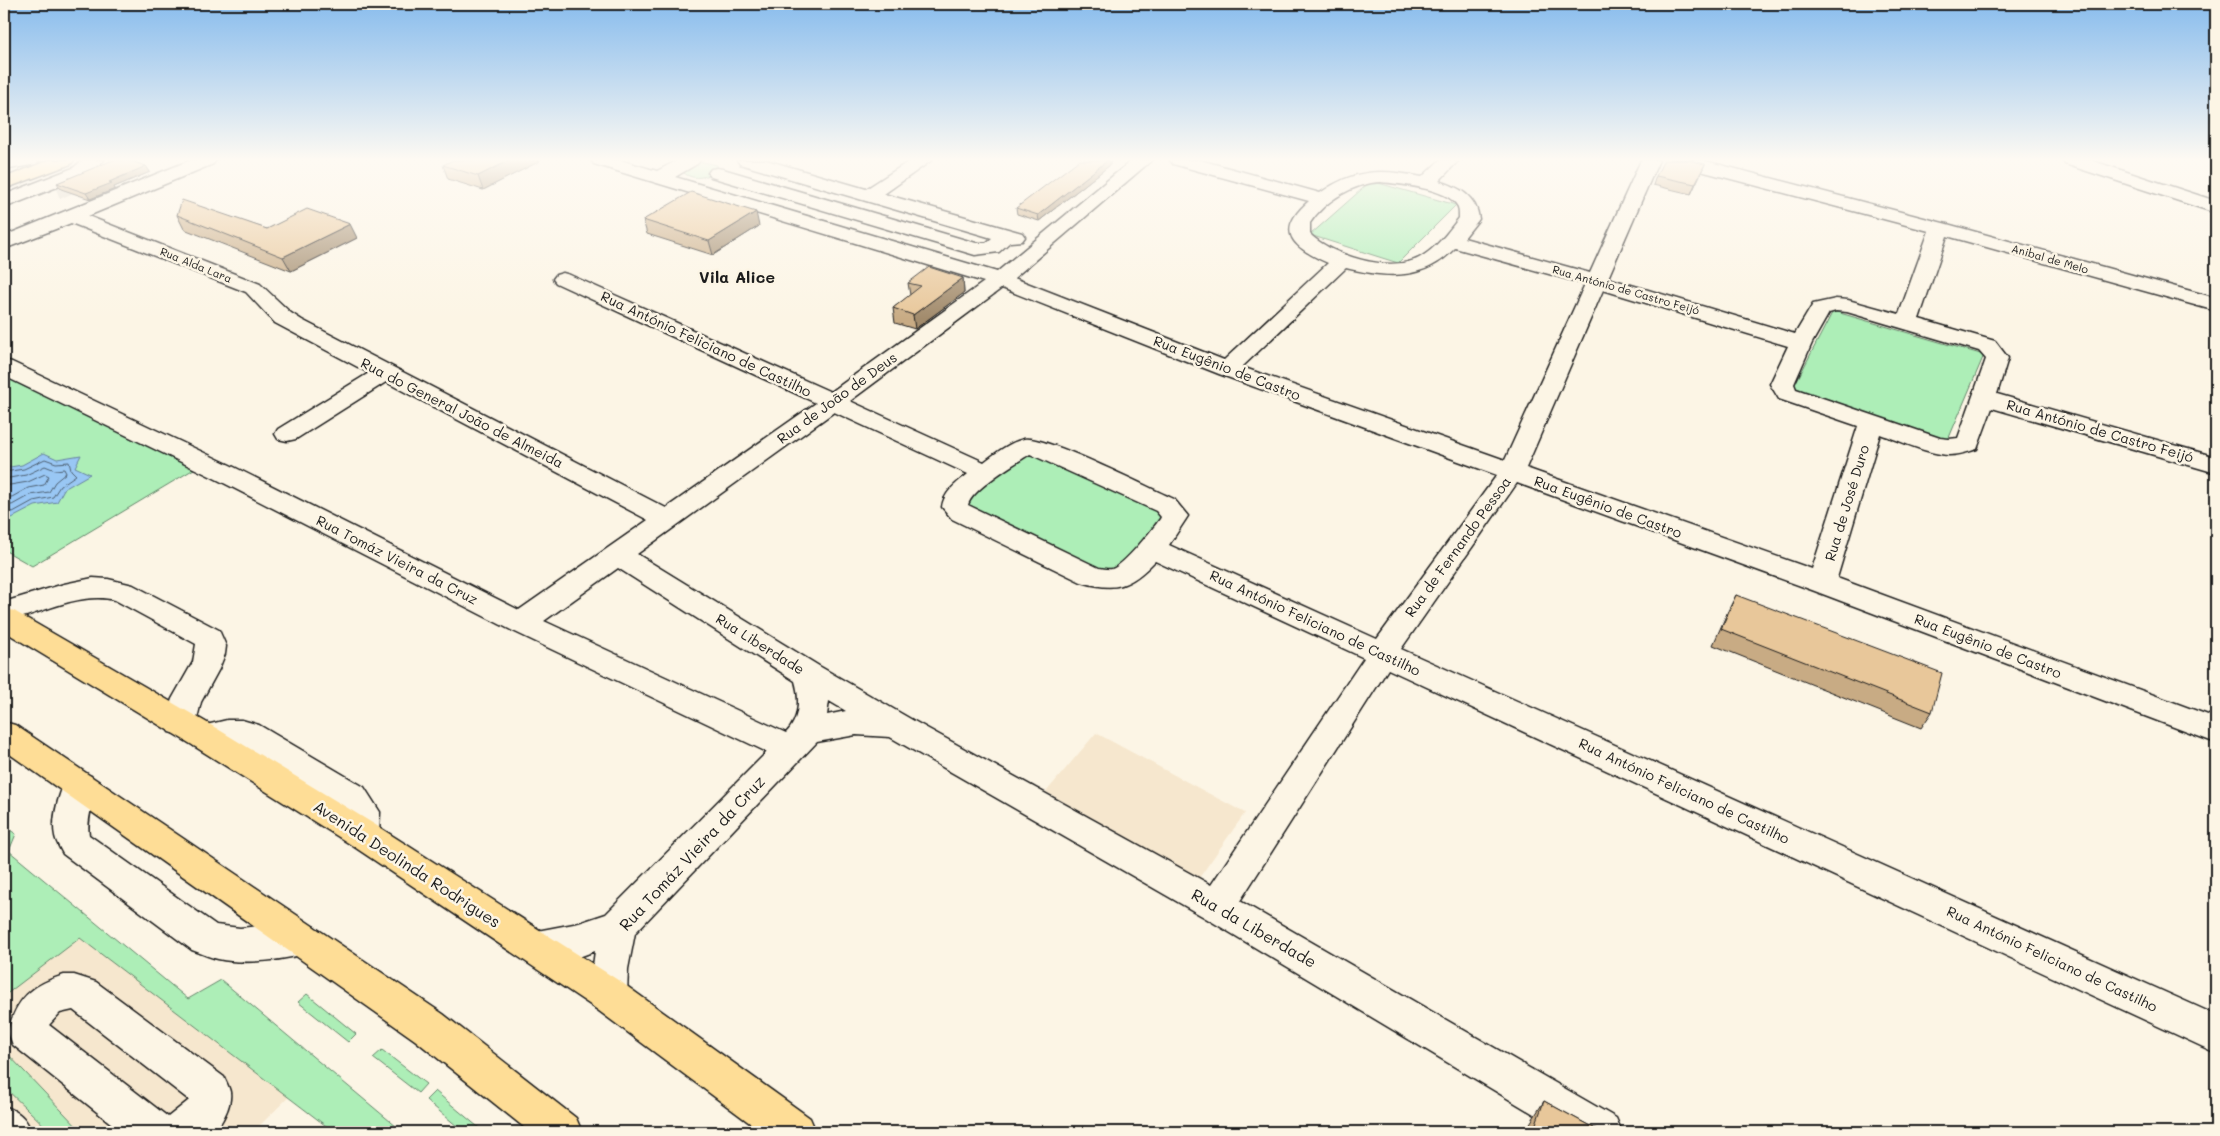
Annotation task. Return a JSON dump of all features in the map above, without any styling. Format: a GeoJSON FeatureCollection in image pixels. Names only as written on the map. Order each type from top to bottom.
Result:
{"type":"FeatureCollection","features":[{"type":"Feature","properties":{"kind":"main road","name":"Avenida Deolinda Rodrigues"},"geometry":{"type":"LineString","coordinates":[[4,618],[362,834],[608,995],[796,1132]]}},
{"type":"Feature","properties":{"kind":"main road"},"geometry":{"type":"LineString","coordinates":[[4,734],[429,1027],[562,1132]]}},
{"type":"Feature","properties":{"kind":"street"},"geometry":{"type":"LineString","coordinates":[[4,243],[47,213]]}},
{"type":"Feature","properties":{"kind":"street","name":"Rua Alda Lara"},"geometry":{"type":"LineString","coordinates":[[96,213],[253,288],[264,299]]}},
{"type":"Feature","properties":{"kind":"street","name":"Rua Eugênio de Castro"},"geometry":{"type":"LineString","coordinates":[[776,213],[1000,280],[1227,369],[1822,584],[2216,731]]}},
{"type":"Feature","properties":{"kind":"street"},"geometry":{"type":"LineString","coordinates":[[853,213],[975,249],[982,253],[979,262],[961,268]]}},
{"type":"Feature","properties":{"kind":"street"},"geometry":{"type":"LineString","coordinates":[[931,213],[1043,245]]}},
{"type":"Feature","properties":{"kind":"street","name":"Rua de João de Deus"},"geometry":{"type":"LineString","coordinates":[[521,623],[833,402],[1000,280],[1081,213]]}},
{"type":"Feature","properties":{"kind":"street"},"geometry":{"type":"LineString","coordinates":[[1308,213],[1298,229],[1307,243],[1342,262],[1377,268],[1410,267],[1431,260],[1469,219],[1471,213]]}},
{"type":"Feature","properties":{"kind":"street","name":"Rua de Fernando Pessoa"},"geometry":{"type":"LineString","coordinates":[[1217,906],[1401,626],[1512,472],[1626,213]]}},
{"type":"Feature","properties":{"kind":"street","name":"Anibal de Melo"},"geometry":{"type":"LineString","coordinates":[[1883,213],[2216,305]]}},
{"type":"Feature","properties":{"kind":"street"},"geometry":{"type":"LineString","coordinates":[[1907,322],[1940,228]]}},
{"type":"Feature","properties":{"kind":"street"},"geometry":{"type":"LineString","coordinates":[[975,249],[993,247],[1000,243],[1003,236],[997,232]]}},
{"type":"Feature","properties":{"kind":"street","name":"Rua António de Castro Feijó"},"geometry":{"type":"LineString","coordinates":[[1450,240],[1596,280],[1801,343]]}},
{"type":"Feature","properties":{"kind":"street"},"geometry":{"type":"LineString","coordinates":[[1227,369],[1342,262]]}},
{"type":"Feature","properties":{"kind":"street","name":"Rua António Feliciano de Castilho"},"geometry":{"type":"LineString","coordinates":[[563,279],[986,472]]}},
{"type":"Feature","properties":{"kind":"street","name":"Rua do General João de Almeida"},"geometry":{"type":"LineString","coordinates":[[264,299],[283,318],[294,325],[666,519]]}},
{"type":"Feature","properties":{"kind":"street"},"geometry":{"type":"LineString","coordinates":[[1827,306],[1848,306],[1907,322],[1977,342],[1993,352],[1997,358],[1968,444],[1961,447],[1949,447],[1935,444],[1787,394],[1782,384],[1801,343],[1821,309],[1827,306]]}},
{"type":"Feature","properties":{"kind":"street","name":"Rua Tomáz Vieira da Cruz"},"geometry":{"type":"LineString","coordinates":[[4,367],[221,471],[521,623],[799,741],[618,926],[610,969],[608,995]]}},
{"type":"Feature","properties":{"kind":"street"},"geometry":{"type":"LineString","coordinates":[[287,434],[385,373]]}},
{"type":"Feature","properties":{"kind":"street","name":"Rua António de Castro Feijó"},"geometry":{"type":"LineString","coordinates":[[1984,398],[2216,465]]}},
{"type":"Feature","properties":{"kind":"street","name":"Rua de José Duro"},"geometry":{"type":"LineString","coordinates":[[1822,584],[1871,423]]}},
{"type":"Feature","properties":{"kind":"street"},"geometry":{"type":"LineString","coordinates":[[1027,446],[1036,447],[1166,505],[1175,516],[1174,522],[1151,548],[1122,575],[1112,578],[1091,575],[961,513],[955,506],[956,499],[986,472],[1017,450],[1027,446]]}},
{"type":"Feature","properties":{"kind":"street","name":"Rua António Feliciano de Castilho"},"geometry":{"type":"LineString","coordinates":[[1151,548],[2216,1034]]}},
{"type":"Feature","properties":{"kind":"street","name":"Rua Liberdade"},"geometry":{"type":"LineString","coordinates":[[618,555],[808,674],[903,730]]}},
{"type":"Feature","properties":{"kind":"street"},"geometry":{"type":"LineString","coordinates":[[4,612],[32,606],[80,590],[110,587],[123,592],[209,638],[213,646],[210,659],[186,702],[192,730]]}},
{"type":"Feature","properties":{"kind":"street"},"geometry":{"type":"LineString","coordinates":[[799,741],[815,701],[808,674]]}},
{"type":"Feature","properties":{"kind":"street"},"geometry":{"type":"LineString","coordinates":[[799,741],[832,724],[852,721],[874,722],[903,730]]}},
{"type":"Feature","properties":{"kind":"street","name":"Rua da Liberdade"},"geometry":{"type":"LineString","coordinates":[[903,730],[1217,906],[1602,1132]]}},
{"type":"Feature","properties":{"kind":"street"},"geometry":{"type":"LineString","coordinates":[[79,786],[71,830],[71,838],[75,844],[206,938],[216,943],[229,945],[301,939]]}},
{"type":"Feature","properties":{"kind":"street"},"geometry":{"type":"LineString","coordinates":[[537,948],[579,940],[618,926]]}},
{"type":"Feature","properties":{"kind":"street"},"geometry":{"type":"LineString","coordinates":[[154,1132],[27,1032],[30,1018],[43,1003],[61,994],[78,992],[210,1091],[210,1098],[203,1115],[181,1132]]}},
{"type":"Feature","properties":{"kind":"street"},"geometry":{"type":"LineString","coordinates":[[4,1126],[11,1132]]}},
{"type":"Feature","properties":{"kind":"shaded area"},"geometry":{"type":"Polygon","coordinates":[[[1096,733],[1245,813],[1199,878],[1046,792],[1096,733]]]}},
{"type":"Feature","properties":{"kind":"shaded area"},"geometry":{"type":"Polygon","coordinates":[[[4,867],[300,1086],[253,1132],[4,1132],[4,867]]]}},
{"type":"Feature","properties":{"kind":"green space"},"geometry":{"type":"Polygon","coordinates":[[[1335,213],[1448,213],[1398,263],[1310,235],[1335,213]]]}},
{"type":"Feature","properties":{"kind":"green space"},"geometry":{"type":"Polygon","coordinates":[[[1833,311],[1984,355],[1948,440],[1792,390],[1833,311]]]}},
{"type":"Feature","properties":{"kind":"green space"},"geometry":{"type":"Polygon","coordinates":[[[4,376],[199,466],[32,566],[4,550],[4,376]]]}},
{"type":"Feature","properties":{"kind":"green space"},"geometry":{"type":"Polygon","coordinates":[[[1027,447],[1171,513],[1111,573],[960,504],[1027,447]]]}},
{"type":"Feature","properties":{"kind":"green space"},"geometry":{"type":"Polygon","coordinates":[[[4,826],[16,834],[9,851],[188,999],[221,980],[403,1132],[334,1132],[80,938],[4,996],[4,826]]]}},
{"type":"Feature","properties":{"kind":"green space"},"geometry":{"type":"Polygon","coordinates":[[[307,994],[356,1034],[348,1042],[298,1002],[307,994]]]}},
{"type":"Feature","properties":{"kind":"green space"},"geometry":{"type":"Polygon","coordinates":[[[4,1050],[82,1132],[51,1132],[4,1087],[4,1050]]]}},
{"type":"Feature","properties":{"kind":"green space"},"geometry":{"type":"Polygon","coordinates":[[[382,1050],[426,1084],[418,1093],[373,1058],[382,1050]]]}},
{"type":"Feature","properties":{"kind":"green space"},"geometry":{"type":"Polygon","coordinates":[[[435,1091],[484,1132],[464,1132],[426,1100],[435,1091]]]}},
{"type":"Feature","properties":{"kind":"water"},"geometry":{"type":"Polygon","coordinates":[[[44,453],[57,459],[81,455],[75,467],[90,474],[64,489],[57,502],[35,506],[12,518],[4,514],[4,468],[22,465],[44,453]]]}},
{"type":"Feature","properties":{"kind":"building"},"geometry":{"type":"Polygon","coordinates":[[[178,213],[220,213],[267,229],[299,213],[319,213],[350,224],[283,257],[177,215],[178,213]]]}},
{"type":"Feature","properties":{"kind":"building"},"geometry":{"type":"Polygon","coordinates":[[[655,213],[754,213],[709,241],[643,220],[655,213]]]}},
{"type":"Feature","properties":{"kind":"building"},"geometry":{"type":"Polygon","coordinates":[[[929,267],[963,278],[913,315],[893,308],[921,286],[908,283],[929,267]]]}},
{"type":"Feature","properties":{"kind":"building"},"geometry":{"type":"Polygon","coordinates":[[[1736,595],[1942,673],[1932,712],[1721,629],[1736,595]]]}},
{"type":"Feature","properties":{"kind":"building"},"geometry":{"type":"Polygon","coordinates":[[[1544,1101],[1601,1132],[1533,1132],[1544,1101]]]}},
{"type":"Feature","properties":{"kind":"district","name":"Vila Alice"},"geometry":{"type":"Point","coordinates":[737,277]}}]}
